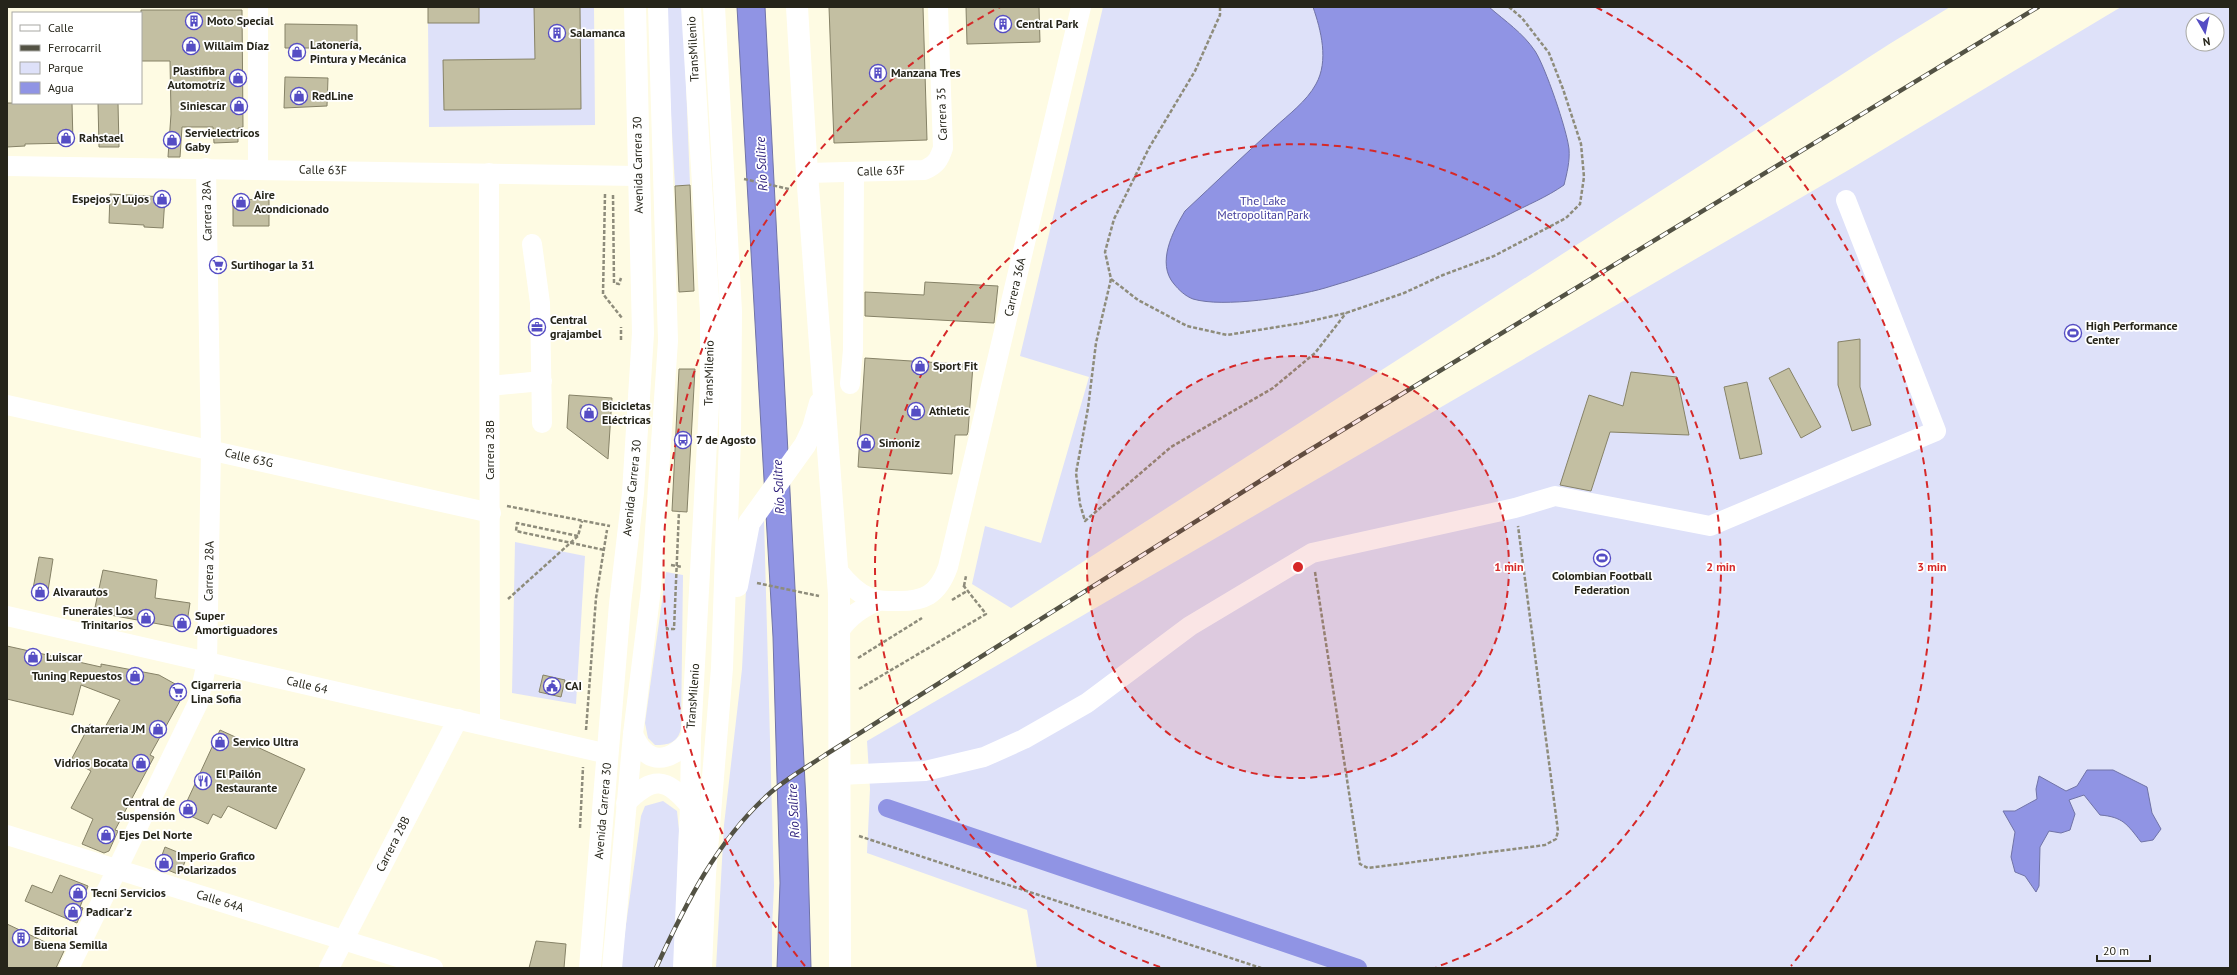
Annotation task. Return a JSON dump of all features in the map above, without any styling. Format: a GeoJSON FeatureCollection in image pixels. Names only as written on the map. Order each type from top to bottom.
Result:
{"type":"FeatureCollection","features":[{"type":"Feature","properties":{"kind":"highway","name":"Avenida Carrera 30"},"geometry":{"type":"LineString","coordinates":[[590,968],[608,754],[618,528],[638,431],[643,333],[635,7]]}},
{"type":"Feature","properties":{"kind":"highway"},"geometry":{"type":"LineString","coordinates":[[701,968],[705,874],[722,668],[730,437],[731,311],[714,7]]}},
{"type":"Feature","properties":{"kind":"highway"},"geometry":{"type":"LineString","coordinates":[[797,7],[807,173],[838,571],[840,968]]}},
{"type":"Feature","properties":{"kind":"highway"},"geometry":{"type":"LineString","coordinates":[[722,668],[745,535],[756,511],[805,445],[813,428],[824,385]]}},
{"type":"Feature","properties":{"kind":"street"},"geometry":{"type":"LineString","coordinates":[[258,7],[258,169]]}},
{"type":"Feature","properties":{"kind":"street"},"geometry":{"type":"LineString","coordinates":[[612,968],[633,734],[651,589],[668,341],[658,7]]}},
{"type":"Feature","properties":{"kind":"street","name":"TransMilenio"},"geometry":{"type":"LineString","coordinates":[[683,968],[690,806],[690,738],[709,395],[710,320],[691,7]]}},
{"type":"Feature","properties":{"kind":"street","name":"Carrera 35"},"geometry":{"type":"LineString","coordinates":[[938,7],[943,148]]}},
{"type":"Feature","properties":{"kind":"street","name":"Carrera 36A"},"geometry":{"type":"LineString","coordinates":[[878,601],[911,602],[934,592],[944,580],[1081,7]]}},
{"type":"Feature","properties":{"kind":"street","name":"Calle 63F"},"geometry":{"type":"LineString","coordinates":[[807,173],[924,170],[932,167],[939,160],[943,148]]}},
{"type":"Feature","properties":{"kind":"street","name":"Calle 63F"},"geometry":{"type":"LineString","coordinates":[[7,166],[638,176]]}},
{"type":"Feature","properties":{"kind":"street","name":"Carrera 28A"},"geometry":{"type":"LineString","coordinates":[[69,968],[198,703],[207,662],[211,449],[206,168]]}},
{"type":"Feature","properties":{"kind":"street"},"geometry":{"type":"LineString","coordinates":[[850,384],[854,335],[854,172]]}},
{"type":"Feature","properties":{"kind":"street","name":"Carrera 28B"},"geometry":{"type":"LineString","coordinates":[[489,173],[491,508],[490,726]]}},
{"type":"Feature","properties":{"kind":"street"},"geometry":{"type":"LineString","coordinates":[[840,775],[925,771],[984,757],[1024,739],[1087,703],[1190,626],[1312,553],[1515,508],[1555,496],[1710,526],[1936,432],[1846,200]]}},
{"type":"Feature","properties":{"kind":"street"},"geometry":{"type":"LineString","coordinates":[[532,244],[540,303],[542,423]]}},
{"type":"Feature","properties":{"kind":"street"},"geometry":{"type":"LineString","coordinates":[[490,386],[542,381]]}},
{"type":"Feature","properties":{"kind":"street","name":"Calle 63G"},"geometry":{"type":"LineString","coordinates":[[7,405],[491,508]]}},
{"type":"Feature","properties":{"kind":"street"},"geometry":{"type":"LineString","coordinates":[[838,571],[855,588],[867,597],[878,601]]}},
{"type":"Feature","properties":{"kind":"street"},"geometry":{"type":"LineString","coordinates":[[839,631],[854,614],[878,601]]}},
{"type":"Feature","properties":{"kind":"street","name":"Calle 64"},"geometry":{"type":"LineString","coordinates":[[7,616],[608,754]]}},
{"type":"Feature","properties":{"kind":"street","name":"Carrera 28B"},"geometry":{"type":"LineString","coordinates":[[329,968],[458,719]]}},
{"type":"Feature","properties":{"kind":"street","name":"TransMilenio"},"geometry":{"type":"LineString","coordinates":[[633,734],[639,747],[649,755],[661,759],[671,757],[682,749],[690,738]]}},
{"type":"Feature","properties":{"kind":"street"},"geometry":{"type":"LineString","coordinates":[[626,803],[648,785],[669,784],[690,806]]}},
{"type":"Feature","properties":{"kind":"street","name":"Calle 64A"},"geometry":{"type":"LineString","coordinates":[[7,835],[433,968]]}},
{"type":"Feature","properties":{"kind":"path"},"geometry":{"type":"LineString","coordinates":[[1220,7],[1220,15],[1195,71],[1149,148],[1114,219],[1105,252],[1111,279],[1096,343],[1088,408],[1076,473],[1084,521],[1171,447],[1273,388],[1315,353],[1346,313]]}},
{"type":"Feature","properties":{"kind":"path"},"geometry":{"type":"LineString","coordinates":[[1111,279],[1138,300],[1187,326],[1227,335],[1302,324],[1346,313],[1404,293],[1443,275],[1494,256],[1566,218],[1580,204],[1584,177],[1581,144],[1563,89],[1549,54],[1522,18],[1508,7]]}},
{"type":"Feature","properties":{"kind":"path"},"geometry":{"type":"LineString","coordinates":[[612,176],[605,194],[603,294],[622,316],[621,346]]}},
{"type":"Feature","properties":{"kind":"path"},"geometry":{"type":"LineString","coordinates":[[613,209],[614,283],[619,284],[621,273]]}},
{"type":"Feature","properties":{"kind":"path"},"geometry":{"type":"LineString","coordinates":[[491,508],[582,521],[618,528]]}},
{"type":"Feature","properties":{"kind":"path"},"geometry":{"type":"LineString","coordinates":[[1312,553],[1360,864],[1368,868],[1546,845],[1556,839],[1558,831],[1515,508]]}},
{"type":"Feature","properties":{"kind":"path"},"geometry":{"type":"LineString","coordinates":[[667,622],[667,629],[674,629],[679,511]]}},
{"type":"Feature","properties":{"kind":"path"},"geometry":{"type":"LineString","coordinates":[[608,519],[618,528]]}},
{"type":"Feature","properties":{"kind":"path"},"geometry":{"type":"LineString","coordinates":[[490,615],[578,536],[582,521]]}},
{"type":"Feature","properties":{"kind":"path"},"geometry":{"type":"LineString","coordinates":[[516,531],[517,523],[578,536]]}},
{"type":"Feature","properties":{"kind":"path"},"geometry":{"type":"LineString","coordinates":[[580,829],[584,748],[596,598],[618,528]]}},
{"type":"Feature","properties":{"kind":"path"},"geometry":{"type":"LineString","coordinates":[[670,565],[670,572]]}},
{"type":"Feature","properties":{"kind":"path"},"geometry":{"type":"LineString","coordinates":[[854,692],[986,614],[948,567]]}},
{"type":"Feature","properties":{"kind":"path"},"geometry":{"type":"LineString","coordinates":[[946,604],[967,591]]}},
{"type":"Feature","properties":{"kind":"path"},"geometry":{"type":"LineString","coordinates":[[854,660],[923,618]]}},
{"type":"Feature","properties":{"kind":"path"},"geometry":{"type":"LineString","coordinates":[[852,834],[1261,968]]}},
{"type":"Feature","properties":{"kind":"green space"},"geometry":{"type":"Polygon","coordinates":[[[479,7],[534,7],[535,59],[443,60],[444,110],[581,109],[580,7],[594,7],[595,125],[429,127],[428,23],[479,23],[479,7]]]}},
{"type":"Feature","properties":{"kind":"green space"},"geometry":{"type":"Polygon","coordinates":[[[665,7],[683,7],[690,185],[675,186],[665,7]]]}},
{"type":"Feature","properties":{"kind":"green space","name":"The Lake Metropolitan Park"},"geometry":{"type":"Polygon","coordinates":[[[1103,7],[1950,7],[1891,43],[1011,608],[972,584],[985,526],[1041,543],[1089,377],[1020,356],[1103,7]]]}},
{"type":"Feature","properties":{"kind":"green space","name":"Colombian Football Federation"},"geometry":{"type":"Polygon","coordinates":[[[2121,7],[2230,7],[2230,968],[1037,968],[1027,910],[867,853],[870,789],[867,741],[1852,168],[2121,7]]]}},
{"type":"Feature","properties":{"kind":"green space"},"geometry":{"type":"Polygon","coordinates":[[[764,520],[774,886],[772,968],[716,968],[724,825],[742,669],[747,570],[757,526],[764,520]]]}},
{"type":"Feature","properties":{"kind":"green space"},"geometry":{"type":"Polygon","coordinates":[[[515,542],[585,556],[576,704],[512,693],[515,542]]]}},
{"type":"Feature","properties":{"kind":"green space"},"geometry":{"type":"Polygon","coordinates":[[[666,572],[683,575],[681,729],[675,740],[672,742],[668,744],[655,745],[648,738],[645,723],[666,572]]]}},
{"type":"Feature","properties":{"kind":"green space"},"geometry":{"type":"Polygon","coordinates":[[[663,801],[677,811],[679,831],[674,968],[620,968],[641,816],[645,806],[663,801]]]}},
{"type":"Feature","properties":{"kind":"water","name":"Río Salitre"},"geometry":{"type":"Polygon","coordinates":[[[737,7],[765,7],[807,821],[811,968],[777,968],[780,883],[773,637],[737,7]]]}},
{"type":"Feature","properties":{"kind":"water"},"geometry":{"type":"Polygon","coordinates":[[[1313,7],[1489,7],[1525,38],[1535,51],[1550,84],[1569,149],[1569,162],[1564,185],[1537,201],[1464,236],[1395,265],[1349,281],[1296,295],[1278,298],[1240,302],[1193,299],[1180,291],[1169,276],[1166,267],[1166,257],[1172,237],[1185,211],[1297,108],[1316,84],[1320,75],[1323,56],[1321,35],[1313,7]]]}},
{"type":"Feature","properties":{"kind":"water"},"geometry":{"type":"Polygon","coordinates":[[[2087,770],[2113,770],[2147,787],[2152,813],[2161,829],[2153,840],[2141,842],[2124,822],[2108,816],[2100,815],[2084,795],[2069,800],[2075,814],[2070,830],[2061,833],[2049,831],[2040,847],[2039,886],[2036,892],[2025,876],[2015,872],[2011,857],[2015,832],[2003,811],[2015,811],[2037,799],[2036,789],[2039,776],[2066,791],[2077,786],[2087,770]]]}},
{"type":"Feature","properties":{"kind":"building"},"geometry":{"type":"Polygon","coordinates":[[[428,7],[479,7],[479,23],[428,23],[428,7]]]}},
{"type":"Feature","properties":{"kind":"building","name":"Salamanca"},"geometry":{"type":"Polygon","coordinates":[[[534,7],[580,7],[581,109],[444,110],[443,60],[535,59],[534,7]]]}},
{"type":"Feature","properties":{"kind":"building","name":"Manzana Tres"},"geometry":{"type":"Polygon","coordinates":[[[829,7],[923,7],[927,140],[834,143],[829,7]]]}},
{"type":"Feature","properties":{"kind":"building","name":"Central Park"},"geometry":{"type":"Polygon","coordinates":[[[966,7],[1039,7],[1040,42],[967,44],[966,7]]]}},
{"type":"Feature","properties":{"kind":"building"},"geometry":{"type":"Polygon","coordinates":[[[141,10],[242,10],[243,127],[238,128],[238,142],[214,143],[213,127],[182,127],[180,157],[168,157],[171,114],[170,61],[142,61],[141,10]]]}},
{"type":"Feature","properties":{"kind":"building"},"geometry":{"type":"Polygon","coordinates":[[[285,24],[357,25],[357,45],[335,45],[335,48],[285,48],[285,24]]]}},
{"type":"Feature","properties":{"kind":"building"},"geometry":{"type":"Polygon","coordinates":[[[285,77],[328,78],[327,106],[284,108],[285,77]]]}},
{"type":"Feature","properties":{"kind":"building"},"geometry":{"type":"Polygon","coordinates":[[[7,103],[72,104],[73,143],[25,144],[25,146],[7,147],[7,103]]]}},
{"type":"Feature","properties":{"kind":"building"},"geometry":{"type":"Polygon","coordinates":[[[98,104],[118,104],[119,147],[99,147],[98,104]]]}},
{"type":"Feature","properties":{"kind":"building"},"geometry":{"type":"Polygon","coordinates":[[[690,185],[694,291],[679,292],[675,186],[690,185]]]}},
{"type":"Feature","properties":{"kind":"building"},"geometry":{"type":"Polygon","coordinates":[[[110,194],[165,197],[163,228],[144,227],[144,225],[109,223],[110,194]]]}},
{"type":"Feature","properties":{"kind":"building"},"geometry":{"type":"Polygon","coordinates":[[[269,199],[269,226],[233,226],[233,200],[269,199]]]}},
{"type":"Feature","properties":{"kind":"building"},"geometry":{"type":"Polygon","coordinates":[[[925,282],[998,286],[994,323],[865,316],[865,292],[924,295],[925,282]]]}},
{"type":"Feature","properties":{"kind":"building"},"geometry":{"type":"Polygon","coordinates":[[[1860,339],[1860,387],[1871,425],[1852,431],[1838,385],[1838,342],[1860,339]]]}},
{"type":"Feature","properties":{"kind":"building"},"geometry":{"type":"Polygon","coordinates":[[[865,358],[973,365],[968,432],[967,435],[955,435],[952,474],[858,467],[865,358]]]}},
{"type":"Feature","properties":{"kind":"building"},"geometry":{"type":"Polygon","coordinates":[[[1789,368],[1821,427],[1801,438],[1769,378],[1789,368]]]}},
{"type":"Feature","properties":{"kind":"building","name":"7 de Agosto"},"geometry":{"type":"Polygon","coordinates":[[[679,369],[695,369],[687,512],[672,511],[679,369]]]}},
{"type":"Feature","properties":{"kind":"building"},"geometry":{"type":"Polygon","coordinates":[[[1631,372],[1677,377],[1689,435],[1610,432],[1591,491],[1560,485],[1589,395],[1623,406],[1631,372]]]}},
{"type":"Feature","properties":{"kind":"building"},"geometry":{"type":"Polygon","coordinates":[[[1747,382],[1762,454],[1740,459],[1724,387],[1747,382]]]}},
{"type":"Feature","properties":{"kind":"building","name":"Bicicletas Eléctricas"},"geometry":{"type":"Polygon","coordinates":[[[569,395],[612,398],[608,459],[567,428],[569,395]]]}},
{"type":"Feature","properties":{"kind":"building"},"geometry":{"type":"Polygon","coordinates":[[[39,557],[53,559],[47,597],[32,594],[39,557]]]}},
{"type":"Feature","properties":{"kind":"building"},"geometry":{"type":"Polygon","coordinates":[[[103,570],[157,580],[155,598],[190,603],[186,629],[94,612],[103,570]]]}},
{"type":"Feature","properties":{"kind":"building"},"geometry":{"type":"Polygon","coordinates":[[[7,646],[101,667],[101,664],[159,675],[186,690],[150,755],[154,757],[115,830],[118,831],[109,851],[104,853],[82,844],[93,819],[71,808],[91,771],[71,760],[90,724],[103,731],[120,700],[81,685],[73,715],[7,699],[7,646]]]}},
{"type":"Feature","properties":{"kind":"building","name":"CAI"},"geometry":{"type":"Polygon","coordinates":[[[543,675],[565,680],[561,697],[539,692],[543,675]]]}},
{"type":"Feature","properties":{"kind":"building"},"geometry":{"type":"Polygon","coordinates":[[[220,730],[305,769],[276,829],[228,806],[221,818],[213,814],[208,824],[182,812],[220,730]]]}},
{"type":"Feature","properties":{"kind":"building"},"geometry":{"type":"Polygon","coordinates":[[[165,847],[187,856],[180,875],[158,866],[165,847]]]}},
{"type":"Feature","properties":{"kind":"building"},"geometry":{"type":"Polygon","coordinates":[[[60,875],[88,886],[80,907],[83,908],[77,923],[25,901],[32,885],[52,893],[60,875]]]}},
{"type":"Feature","properties":{"kind":"building","name":"Editorial Buena Semilla"},"geometry":{"type":"Polygon","coordinates":[[[7,924],[64,951],[56,968],[7,968],[7,924]]]}},
{"type":"Feature","properties":{"kind":"building"},"geometry":{"type":"Polygon","coordinates":[[[536,941],[566,944],[564,968],[529,968],[536,941]]]}},
{"type":"Feature","properties":{"kind":"waterway"},"geometry":{"type":"LineString","coordinates":[[887,808],[1358,968]]}},
{"type":"Feature","properties":{"kind":"railway"},"geometry":{"type":"LineString","coordinates":[[656,968],[691,897],[718,852],[751,811],[770,793],[790,778],[1295,459],[2038,7]]}},
{"type":"Feature","properties":{"kind":"place","name":"Moto Special"},"geometry":{"type":"Point","coordinates":[194,21]}},
{"type":"Feature","properties":{"kind":"place","name":"Central Park"},"geometry":{"type":"Point","coordinates":[1003,24]}},
{"type":"Feature","properties":{"kind":"place","name":"Salamanca"},"geometry":{"type":"Point","coordinates":[557,33]}},
{"type":"Feature","properties":{"kind":"place","name":"Willaim Díaz"},"geometry":{"type":"Point","coordinates":[191,46]}},
{"type":"Feature","properties":{"kind":"place","name":"Latonería, Pintura y Mecánica"},"geometry":{"type":"Point","coordinates":[297,52]}},
{"type":"Feature","properties":{"kind":"place","name":"Manzana Tres"},"geometry":{"type":"Point","coordinates":[878,73]}},
{"type":"Feature","properties":{"kind":"place","name":"Plastifibra Automotríz"},"geometry":{"type":"Point","coordinates":[238,78]}},
{"type":"Feature","properties":{"kind":"place","name":"RedLine"},"geometry":{"type":"Point","coordinates":[299,96]}},
{"type":"Feature","properties":{"kind":"place","name":"Siniescar"},"geometry":{"type":"Point","coordinates":[239,106]}},
{"type":"Feature","properties":{"kind":"place","name":"Rahstael"},"geometry":{"type":"Point","coordinates":[66,138]}},
{"type":"Feature","properties":{"kind":"place","name":"Servielectricos Gaby"},"geometry":{"type":"Point","coordinates":[172,140]}},
{"type":"Feature","properties":{"kind":"place","name":"Espejos y Lujos"},"geometry":{"type":"Point","coordinates":[162,199]}},
{"type":"Feature","properties":{"kind":"place","name":"Aire Acondicionado"},"geometry":{"type":"Point","coordinates":[241,202]}},
{"type":"Feature","properties":{"kind":"place","name":"Surtihogar la 31"},"geometry":{"type":"Point","coordinates":[218,265]}},
{"type":"Feature","properties":{"kind":"place","name":"Central grajambel"},"geometry":{"type":"Point","coordinates":[537,327]}},
{"type":"Feature","properties":{"kind":"place","name":"High Performance Center"},"geometry":{"type":"Point","coordinates":[2073,333]}},
{"type":"Feature","properties":{"kind":"place","name":"Sport Fit"},"geometry":{"type":"Point","coordinates":[920,366]}},
{"type":"Feature","properties":{"kind":"place","name":"Athletic"},"geometry":{"type":"Point","coordinates":[916,411]}},
{"type":"Feature","properties":{"kind":"place","name":"Bicicletas Eléctricas"},"geometry":{"type":"Point","coordinates":[589,413]}},
{"type":"Feature","properties":{"kind":"place","name":"7 de Agosto"},"geometry":{"type":"Point","coordinates":[683,440]}},
{"type":"Feature","properties":{"kind":"place","name":"Simoniz"},"geometry":{"type":"Point","coordinates":[866,443]}},
{"type":"Feature","properties":{"kind":"place","name":"Colombian Football Federation"},"geometry":{"type":"Point","coordinates":[1602,558]}},
{"type":"Feature","properties":{"kind":"place","name":"Alvarautos"},"geometry":{"type":"Point","coordinates":[40,592]}},
{"type":"Feature","properties":{"kind":"place","name":"Funerales Los Trinitarios"},"geometry":{"type":"Point","coordinates":[146,618]}},
{"type":"Feature","properties":{"kind":"place","name":"Super Amortiguadores"},"geometry":{"type":"Point","coordinates":[182,623]}},
{"type":"Feature","properties":{"kind":"place","name":"Luiscar"},"geometry":{"type":"Point","coordinates":[33,657]}},
{"type":"Feature","properties":{"kind":"place","name":"Tuning Repuestos"},"geometry":{"type":"Point","coordinates":[135,676]}},
{"type":"Feature","properties":{"kind":"place","name":"CAI"},"geometry":{"type":"Point","coordinates":[552,686]}},
{"type":"Feature","properties":{"kind":"place","name":"Cigarreria Lina Sofia"},"geometry":{"type":"Point","coordinates":[178,692]}},
{"type":"Feature","properties":{"kind":"place","name":"Chatarreria JM"},"geometry":{"type":"Point","coordinates":[158,729]}},
{"type":"Feature","properties":{"kind":"place","name":"Servico Ultra"},"geometry":{"type":"Point","coordinates":[220,742]}},
{"type":"Feature","properties":{"kind":"place","name":"Vidrios Bocata"},"geometry":{"type":"Point","coordinates":[141,763]}},
{"type":"Feature","properties":{"kind":"place","name":"El Pailón Restaurante"},"geometry":{"type":"Point","coordinates":[203,781]}},
{"type":"Feature","properties":{"kind":"place","name":"Central de Suspensión"},"geometry":{"type":"Point","coordinates":[188,809]}},
{"type":"Feature","properties":{"kind":"place","name":"Ejes Del Norte"},"geometry":{"type":"Point","coordinates":[106,835]}},
{"type":"Feature","properties":{"kind":"place","name":"Imperio Grafico Polarizados"},"geometry":{"type":"Point","coordinates":[164,863]}},
{"type":"Feature","properties":{"kind":"place","name":"Tecni Servicios"},"geometry":{"type":"Point","coordinates":[78,893]}},
{"type":"Feature","properties":{"kind":"place","name":"Padicar'z"},"geometry":{"type":"Point","coordinates":[73,912]}},
{"type":"Feature","properties":{"kind":"place","name":"Editorial Buena Semilla"},"geometry":{"type":"Point","coordinates":[21,938]}}]}
